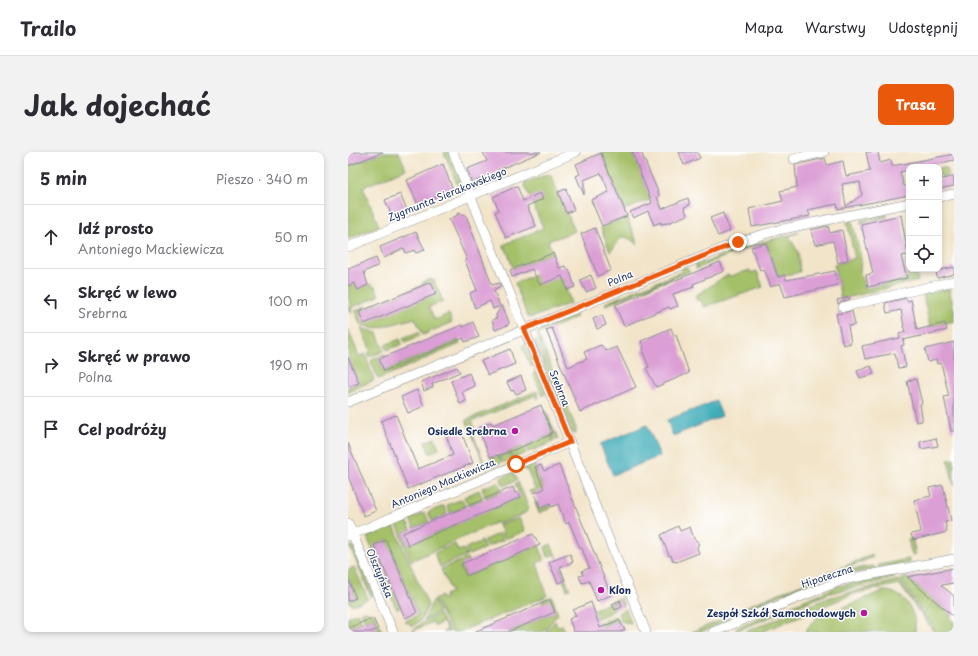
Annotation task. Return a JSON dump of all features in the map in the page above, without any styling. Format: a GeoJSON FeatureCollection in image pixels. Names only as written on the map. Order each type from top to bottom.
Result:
{"type":"FeatureCollection","features":[{"type":"Feature","properties":{"kind":"street","name":"Srebrna"},"geometry":{"type":"LineString","coordinates":[[453,152],[646,632]]}},
{"type":"Feature","properties":{"kind":"street","name":"Zygmunta Sierakowskiego"},"geometry":{"type":"LineString","coordinates":[[348,247],[576,152]]}},
{"type":"Feature","properties":{"kind":"street"},"geometry":{"type":"LineString","coordinates":[[794,159],[824,152]]}},
{"type":"Feature","properties":{"kind":"street"},"geometry":{"type":"LineString","coordinates":[[942,196],[954,194]]}},
{"type":"Feature","properties":{"kind":"street","name":"Polna"},"geometry":{"type":"LineString","coordinates":[[348,402],[742,240],[778,230],[906,204]]}},
{"type":"Feature","properties":{"kind":"street"},"geometry":{"type":"LineString","coordinates":[[843,307],[954,281]]}},
{"type":"Feature","properties":{"kind":"street","name":"Antoniego Mackiewicza"},"geometry":{"type":"LineString","coordinates":[[350,535],[570,442]]}},
{"type":"Feature","properties":{"kind":"street","name":"Olsztyńska"},"geometry":{"type":"LineString","coordinates":[[348,523],[350,535],[393,632]]}},
{"type":"Feature","properties":{"kind":"street","name":"Hipoteczna"},"geometry":{"type":"LineString","coordinates":[[713,632],[837,582],[954,559]]}},
{"type":"Feature","properties":{"kind":"green space"},"geometry":{"type":"Polygon","coordinates":[[[383,152],[399,152],[406,169],[363,187],[379,226],[348,239],[348,166],[383,152]]]}},
{"type":"Feature","properties":{"kind":"green space"},"geometry":{"type":"Polygon","coordinates":[[[444,152],[449,152],[464,189],[460,191],[444,152]]]}},
{"type":"Feature","properties":{"kind":"green space"},"geometry":{"type":"Polygon","coordinates":[[[632,152],[651,199],[625,210],[601,153],[632,152]]]}},
{"type":"Feature","properties":{"kind":"green space"},"geometry":{"type":"Polygon","coordinates":[[[942,167],[947,168],[947,176],[942,177],[942,167]]]}},
{"type":"Feature","properties":{"kind":"green space"},"geometry":{"type":"Polygon","coordinates":[[[550,174],[575,231],[548,241],[553,253],[513,269],[508,253],[503,245],[543,228],[524,183],[550,174]]]}},
{"type":"Feature","properties":{"kind":"green space"},"geometry":{"type":"Polygon","coordinates":[[[887,214],[887,217],[860,223],[861,220],[887,214]]]}},
{"type":"Feature","properties":{"kind":"green space"},"geometry":{"type":"Polygon","coordinates":[[[627,217],[638,245],[632,240],[623,237],[610,252],[601,228],[627,217]]]}},
{"type":"Feature","properties":{"kind":"green space"},"geometry":{"type":"Polygon","coordinates":[[[852,221],[861,258],[860,271],[864,289],[908,279],[907,272],[916,272],[918,281],[841,299],[834,265],[855,258],[847,222],[852,221]]]}},
{"type":"Feature","properties":{"kind":"green space"},"geometry":{"type":"Polygon","coordinates":[[[800,232],[789,236],[798,252],[800,272],[778,277],[766,243],[739,251],[738,248],[739,245],[743,244],[747,246],[800,232]]]}},
{"type":"Feature","properties":{"kind":"green space"},"geometry":{"type":"Polygon","coordinates":[[[729,249],[733,253],[696,269],[696,262],[700,261],[704,263],[723,255],[725,251],[729,249]]]}},
{"type":"Feature","properties":{"kind":"green space"},"geometry":{"type":"Polygon","coordinates":[[[558,266],[571,303],[530,318],[527,316],[515,283],[558,266]]]}},
{"type":"Feature","properties":{"kind":"green space"},"geometry":{"type":"Polygon","coordinates":[[[686,267],[690,271],[606,305],[605,303],[681,272],[682,268],[686,267]]]}},
{"type":"Feature","properties":{"kind":"green space"},"geometry":{"type":"Polygon","coordinates":[[[750,270],[751,273],[757,271],[763,287],[704,307],[700,299],[697,301],[695,296],[727,275],[731,276],[750,270]]]}},
{"type":"Feature","properties":{"kind":"green space"},"geometry":{"type":"Polygon","coordinates":[[[430,279],[434,281],[443,301],[429,307],[435,320],[449,314],[452,322],[423,335],[415,318],[375,329],[360,324],[355,311],[365,306],[366,309],[423,285],[422,283],[430,279]]]}},
{"type":"Feature","properties":{"kind":"green space"},"geometry":{"type":"Polygon","coordinates":[[[354,283],[358,289],[371,284],[373,287],[375,286],[379,296],[351,308],[352,312],[350,313],[348,286],[354,283]]]}},
{"type":"Feature","properties":{"kind":"green space"},"geometry":{"type":"Polygon","coordinates":[[[949,289],[954,310],[954,321],[930,327],[923,294],[949,289]]]}},
{"type":"Feature","properties":{"kind":"green space"},"geometry":{"type":"Polygon","coordinates":[[[576,314],[577,317],[538,334],[576,428],[576,434],[574,434],[540,348],[537,334],[540,329],[576,314]]]}},
{"type":"Feature","properties":{"kind":"green space"},"geometry":{"type":"Polygon","coordinates":[[[361,328],[377,333],[384,351],[369,357],[368,353],[371,351],[361,328]]]}},
{"type":"Feature","properties":{"kind":"green space"},"geometry":{"type":"Polygon","coordinates":[[[348,329],[359,356],[365,354],[374,380],[348,392],[348,387],[359,383],[348,357],[348,329]]]}},
{"type":"Feature","properties":{"kind":"green space"},"geometry":{"type":"Polygon","coordinates":[[[418,332],[420,336],[405,342],[403,338],[418,332]]]}},
{"type":"Feature","properties":{"kind":"green space"},"geometry":{"type":"Polygon","coordinates":[[[400,339],[402,344],[387,350],[385,345],[400,339]]]}},
{"type":"Feature","properties":{"kind":"green space"},"geometry":{"type":"Polygon","coordinates":[[[458,340],[460,344],[378,379],[371,362],[373,359],[385,354],[386,356],[379,359],[384,371],[458,340]]]}},
{"type":"Feature","properties":{"kind":"green space"},"geometry":{"type":"Polygon","coordinates":[[[536,340],[538,348],[572,434],[534,341],[536,340]]]}},
{"type":"Feature","properties":{"kind":"green space"},"geometry":{"type":"Polygon","coordinates":[[[526,344],[534,364],[531,367],[522,346],[526,344]]]}},
{"type":"Feature","properties":{"kind":"green space"},"geometry":{"type":"Polygon","coordinates":[[[537,371],[546,393],[543,396],[533,373],[537,371]]]}},
{"type":"Feature","properties":{"kind":"green space"},"geometry":{"type":"Polygon","coordinates":[[[537,391],[539,398],[537,398],[536,395],[472,421],[474,427],[471,429],[486,468],[466,420],[537,391]]]}},
{"type":"Feature","properties":{"kind":"green space"},"geometry":{"type":"Polygon","coordinates":[[[546,411],[558,439],[554,441],[543,412],[546,411]]]}},
{"type":"Feature","properties":{"kind":"green space"},"geometry":{"type":"Polygon","coordinates":[[[550,435],[553,442],[528,452],[525,445],[550,435]]]}},
{"type":"Feature","properties":{"kind":"green space"},"geometry":{"type":"Polygon","coordinates":[[[435,438],[439,449],[429,453],[425,442],[435,438]]]}},
{"type":"Feature","properties":{"kind":"green space"},"geometry":{"type":"Polygon","coordinates":[[[523,447],[526,453],[513,458],[510,451],[523,447]]]}},
{"type":"Feature","properties":{"kind":"green space"},"geometry":{"type":"Polygon","coordinates":[[[509,452],[512,459],[503,463],[499,456],[509,452]]]}},
{"type":"Feature","properties":{"kind":"green space"},"geometry":{"type":"Polygon","coordinates":[[[492,456],[493,458],[498,456],[501,463],[494,466],[490,457],[492,456]]]}},
{"type":"Feature","properties":{"kind":"green space"},"geometry":{"type":"Polygon","coordinates":[[[954,459],[954,486],[948,460],[954,459]]]}},
{"type":"Feature","properties":{"kind":"green space"},"geometry":{"type":"Polygon","coordinates":[[[540,461],[534,465],[551,508],[539,513],[535,503],[537,502],[540,508],[546,506],[535,493],[531,494],[529,491],[535,489],[527,470],[521,469],[540,461]]]}},
{"type":"Feature","properties":{"kind":"green space"},"geometry":{"type":"Polygon","coordinates":[[[513,472],[517,480],[503,486],[501,478],[513,472]]]}},
{"type":"Feature","properties":{"kind":"green space"},"geometry":{"type":"Polygon","coordinates":[[[498,482],[502,491],[486,498],[482,488],[498,482]]]}},
{"type":"Feature","properties":{"kind":"green space"},"geometry":{"type":"Polygon","coordinates":[[[518,482],[529,508],[525,513],[498,524],[497,522],[411,561],[397,524],[407,520],[411,530],[403,533],[408,545],[520,497],[515,484],[518,482]]]}},
{"type":"Feature","properties":{"kind":"green space"},"geometry":{"type":"Polygon","coordinates":[[[479,490],[483,499],[468,505],[464,497],[479,490]]]}},
{"type":"Feature","properties":{"kind":"green space"},"geometry":{"type":"Polygon","coordinates":[[[462,499],[465,507],[450,513],[447,505],[462,499]]]}},
{"type":"Feature","properties":{"kind":"green space"},"geometry":{"type":"Polygon","coordinates":[[[444,506],[447,514],[432,521],[428,512],[444,506]]]}},
{"type":"Feature","properties":{"kind":"green space"},"geometry":{"type":"Polygon","coordinates":[[[425,513],[429,522],[414,528],[410,519],[425,513]]]}},
{"type":"Feature","properties":{"kind":"green space"},"geometry":{"type":"Polygon","coordinates":[[[519,518],[525,531],[505,539],[499,525],[519,518]]]}},
{"type":"Feature","properties":{"kind":"green space"},"geometry":{"type":"Polygon","coordinates":[[[394,526],[428,605],[421,620],[413,626],[405,621],[418,615],[387,540],[375,545],[378,552],[374,554],[367,537],[394,526]]]}},
{"type":"Feature","properties":{"kind":"green space"},"geometry":{"type":"Polygon","coordinates":[[[500,533],[503,540],[487,547],[484,540],[500,533]]]}},
{"type":"Feature","properties":{"kind":"green space"},"geometry":{"type":"Polygon","coordinates":[[[912,538],[916,554],[912,555],[908,540],[912,538]]]}},
{"type":"Feature","properties":{"kind":"green space"},"geometry":{"type":"Polygon","coordinates":[[[482,541],[485,548],[469,555],[466,548],[482,541]]]}},
{"type":"Feature","properties":{"kind":"green space"},"geometry":{"type":"Polygon","coordinates":[[[455,544],[458,551],[464,549],[467,555],[440,567],[434,553],[455,544]]]}},
{"type":"Feature","properties":{"kind":"green space"},"geometry":{"type":"Polygon","coordinates":[[[551,544],[570,589],[567,590],[563,580],[565,579],[555,554],[548,557],[545,547],[551,544]]]}},
{"type":"Feature","properties":{"kind":"green space"},"geometry":{"type":"Polygon","coordinates":[[[539,545],[544,560],[537,563],[547,596],[459,632],[452,632],[434,599],[441,596],[442,599],[445,598],[445,595],[451,592],[441,569],[467,558],[468,561],[461,565],[466,576],[539,545]]]}},
{"type":"Feature","properties":{"kind":"green space"},"geometry":{"type":"Polygon","coordinates":[[[353,546],[373,594],[371,597],[350,547],[353,546]]]}},
{"type":"Feature","properties":{"kind":"green space"},"geometry":{"type":"Polygon","coordinates":[[[872,555],[873,557],[756,605],[733,612],[872,555]]]}},
{"type":"Feature","properties":{"kind":"green space"},"geometry":{"type":"Polygon","coordinates":[[[379,556],[385,571],[382,572],[375,558],[379,556]]]}},
{"type":"Feature","properties":{"kind":"green space"},"geometry":{"type":"Polygon","coordinates":[[[909,559],[909,563],[879,568],[878,565],[909,559]]]}},
{"type":"Feature","properties":{"kind":"green space"},"geometry":{"type":"Polygon","coordinates":[[[874,566],[875,569],[848,574],[847,570],[874,566]]]}},
{"type":"Feature","properties":{"kind":"green space"},"geometry":{"type":"Polygon","coordinates":[[[354,567],[368,599],[352,605],[348,601],[356,598],[348,577],[348,570],[354,567]]]}},
{"type":"Feature","properties":{"kind":"green space"},"geometry":{"type":"Polygon","coordinates":[[[387,574],[393,589],[389,590],[383,576],[387,574]]]}},
{"type":"Feature","properties":{"kind":"green space"},"geometry":{"type":"Polygon","coordinates":[[[893,575],[895,578],[830,593],[736,631],[736,628],[839,586],[893,575]]]}},
{"type":"Feature","properties":{"kind":"green space"},"geometry":{"type":"Polygon","coordinates":[[[907,577],[951,614],[950,617],[954,622],[954,632],[936,632],[901,580],[907,577]]]}},
{"type":"Feature","properties":{"kind":"green space"},"geometry":{"type":"Polygon","coordinates":[[[899,580],[934,632],[899,584],[853,594],[761,632],[745,632],[831,597],[899,580]]]}},
{"type":"Feature","properties":{"kind":"green space","name":"Zespół Szkół Samochodowych"},"geometry":{"type":"Polygon","coordinates":[[[883,591],[897,594],[908,604],[914,617],[915,632],[805,632],[811,623],[817,618],[883,591]]]}},
{"type":"Feature","properties":{"kind":"green space"},"geometry":{"type":"Polygon","coordinates":[[[395,592],[401,607],[397,609],[390,595],[395,592]]]}},
{"type":"Feature","properties":{"kind":"green space"},"geometry":{"type":"Polygon","coordinates":[[[552,596],[558,614],[543,632],[508,632],[555,612],[550,601],[543,604],[542,601],[552,596]]]}},
{"type":"Feature","properties":{"kind":"green space"},"geometry":{"type":"Polygon","coordinates":[[[621,598],[624,606],[622,607],[620,601],[612,603],[615,610],[596,619],[592,610],[621,598]]]}},
{"type":"Feature","properties":{"kind":"green space"},"geometry":{"type":"Polygon","coordinates":[[[433,600],[439,612],[424,620],[433,600]]]}},
{"type":"Feature","properties":{"kind":"green space"},"geometry":{"type":"Polygon","coordinates":[[[626,609],[631,623],[621,621],[618,613],[626,609]]]}},
{"type":"Feature","properties":{"kind":"green space"},"geometry":{"type":"Polygon","coordinates":[[[365,611],[374,614],[382,632],[371,632],[377,629],[373,618],[365,621],[361,612],[365,611]]]}},
{"type":"Feature","properties":{"kind":"green space"},"geometry":{"type":"Polygon","coordinates":[[[358,613],[362,622],[348,628],[348,617],[358,613]]]}},
{"type":"Feature","properties":{"kind":"green space"},"geometry":{"type":"Polygon","coordinates":[[[439,614],[450,632],[443,632],[447,630],[443,622],[435,626],[433,622],[412,631],[423,622],[439,614]]]}},
{"type":"Feature","properties":{"kind":"green space"},"geometry":{"type":"Polygon","coordinates":[[[734,615],[735,618],[701,632],[692,632],[734,615]]]}},
{"type":"Feature","properties":{"kind":"green space"},"geometry":{"type":"Polygon","coordinates":[[[615,616],[619,620],[590,632],[584,629],[615,616]]]}},
{"type":"Feature","properties":{"kind":"green space"},"geometry":{"type":"Polygon","coordinates":[[[555,621],[557,626],[562,625],[564,629],[560,632],[545,632],[555,621]]]}},
{"type":"Feature","properties":{"kind":"water"},"geometry":{"type":"Polygon","coordinates":[[[716,401],[722,416],[673,436],[667,420],[716,401]]]}},
{"type":"Feature","properties":{"kind":"water"},"geometry":{"type":"Polygon","coordinates":[[[647,425],[660,456],[613,475],[600,444],[647,425]]]}},
{"type":"Feature","properties":{"kind":"building"},"geometry":{"type":"Polygon","coordinates":[[[348,152],[383,152],[348,166],[348,152]]]}},
{"type":"Feature","properties":{"kind":"building"},"geometry":{"type":"Polygon","coordinates":[[[483,152],[541,152],[496,171],[498,175],[472,183],[467,169],[487,161],[483,152]]]}},
{"type":"Feature","properties":{"kind":"building"},"geometry":{"type":"Polygon","coordinates":[[[632,152],[641,152],[658,192],[659,196],[657,197],[662,209],[688,198],[690,205],[684,207],[687,215],[668,223],[661,224],[661,222],[654,225],[648,211],[633,218],[630,212],[652,203],[632,152]]]}},
{"type":"Feature","properties":{"kind":"building"},"geometry":{"type":"Polygon","coordinates":[[[679,152],[697,152],[700,158],[684,165],[679,152]]]}},
{"type":"Feature","properties":{"kind":"building"},"geometry":{"type":"Polygon","coordinates":[[[866,152],[878,152],[880,163],[891,160],[892,166],[954,154],[954,160],[937,164],[906,164],[906,171],[900,172],[904,186],[906,186],[906,196],[838,209],[837,204],[808,210],[810,216],[752,227],[749,209],[783,201],[780,191],[797,187],[795,165],[825,158],[827,165],[843,161],[846,176],[870,171],[866,152]],[[860,182],[842,184],[846,206],[862,195],[860,182]]]}},
{"type":"Feature","properties":{"kind":"building"},"geometry":{"type":"Polygon","coordinates":[[[601,153],[627,216],[602,226],[591,200],[609,192],[601,173],[584,180],[584,195],[576,176],[580,174],[576,164],[601,153]]]}},
{"type":"Feature","properties":{"kind":"building"},"geometry":{"type":"Polygon","coordinates":[[[443,164],[453,190],[418,205],[407,180],[443,164]]]}},
{"type":"Feature","properties":{"kind":"building"},"geometry":{"type":"Polygon","coordinates":[[[954,177],[954,186],[942,188],[942,179],[954,177]]]}},
{"type":"Feature","properties":{"kind":"building"},"geometry":{"type":"Polygon","coordinates":[[[517,186],[523,201],[540,193],[543,199],[527,206],[536,226],[506,238],[495,212],[498,211],[498,208],[493,197],[517,186]]]}},
{"type":"Feature","properties":{"kind":"building"},"geometry":{"type":"Polygon","coordinates":[[[566,189],[574,210],[566,213],[558,192],[566,189]]]}},
{"type":"Feature","properties":{"kind":"building"},"geometry":{"type":"Polygon","coordinates":[[[400,194],[407,210],[392,216],[385,200],[400,194]]]}},
{"type":"Feature","properties":{"kind":"building"},"geometry":{"type":"Polygon","coordinates":[[[457,213],[466,215],[492,285],[499,283],[501,287],[494,291],[500,306],[493,309],[490,301],[475,308],[470,293],[477,290],[465,261],[467,260],[449,219],[458,215],[457,213]]]}},
{"type":"Feature","properties":{"kind":"building"},"geometry":{"type":"Polygon","coordinates":[[[723,213],[730,231],[718,236],[710,218],[723,213]]]}},
{"type":"Feature","properties":{"kind":"building"},"geometry":{"type":"Polygon","coordinates":[[[901,215],[906,244],[906,255],[901,256],[907,278],[868,287],[866,275],[873,273],[861,224],[901,215]]]}},
{"type":"Feature","properties":{"kind":"building"},"geometry":{"type":"Polygon","coordinates":[[[828,226],[830,233],[842,230],[848,260],[838,263],[833,241],[815,245],[811,230],[828,226]]]}},
{"type":"Feature","properties":{"kind":"building"},"geometry":{"type":"Polygon","coordinates":[[[595,228],[611,270],[598,276],[581,234],[595,228]]]}},
{"type":"Feature","properties":{"kind":"building"},"geometry":{"type":"Polygon","coordinates":[[[416,232],[425,250],[416,253],[414,250],[406,253],[404,248],[384,258],[380,247],[416,232]]]}},
{"type":"Feature","properties":{"kind":"building"},"geometry":{"type":"Polygon","coordinates":[[[766,243],[778,277],[785,275],[786,280],[835,271],[838,285],[785,297],[780,283],[771,287],[764,269],[760,270],[751,247],[766,243]]]}},
{"type":"Feature","properties":{"kind":"building"},"geometry":{"type":"Polygon","coordinates":[[[553,253],[559,268],[565,266],[569,269],[575,287],[567,290],[562,276],[540,285],[532,269],[512,277],[510,270],[553,253]]]}},
{"type":"Feature","properties":{"kind":"building"},"geometry":{"type":"Polygon","coordinates":[[[376,258],[379,265],[364,272],[368,285],[358,290],[354,283],[348,286],[348,269],[376,258]]]}},
{"type":"Feature","properties":{"kind":"building"},"geometry":{"type":"Polygon","coordinates":[[[720,262],[724,271],[693,284],[694,287],[673,294],[678,306],[670,309],[669,307],[624,326],[615,305],[720,262]]]}},
{"type":"Feature","properties":{"kind":"building"},"geometry":{"type":"Polygon","coordinates":[[[954,267],[954,274],[937,278],[936,272],[942,272],[942,270],[954,267]]]}},
{"type":"Feature","properties":{"kind":"building"},"geometry":{"type":"Polygon","coordinates":[[[591,275],[596,288],[586,292],[580,280],[591,275]]]}},
{"type":"Feature","properties":{"kind":"building"},"geometry":{"type":"Polygon","coordinates":[[[431,282],[436,294],[364,324],[359,312],[431,282]]]}},
{"type":"Feature","properties":{"kind":"building"},"geometry":{"type":"Polygon","coordinates":[[[849,297],[850,299],[838,304],[837,300],[849,297]]]}},
{"type":"Feature","properties":{"kind":"building"},"geometry":{"type":"Polygon","coordinates":[[[906,298],[907,301],[911,300],[917,330],[945,323],[947,330],[903,340],[904,345],[901,346],[906,367],[898,368],[895,353],[865,359],[862,346],[900,338],[899,334],[905,332],[901,310],[887,313],[885,303],[906,298]]]}},
{"type":"Feature","properties":{"kind":"building"},"geometry":{"type":"Polygon","coordinates":[[[502,305],[509,322],[508,325],[495,330],[492,320],[497,318],[496,315],[502,305]]]}},
{"type":"Feature","properties":{"kind":"building"},"geometry":{"type":"Polygon","coordinates":[[[852,311],[855,325],[848,326],[851,343],[843,345],[836,314],[852,311]]]}},
{"type":"Feature","properties":{"kind":"building"},"geometry":{"type":"Polygon","coordinates":[[[602,315],[606,325],[597,329],[593,319],[602,315]]]}},
{"type":"Feature","properties":{"kind":"building"},"geometry":{"type":"Polygon","coordinates":[[[473,322],[479,337],[465,342],[463,338],[384,371],[379,359],[462,325],[463,327],[473,322]]]}},
{"type":"Feature","properties":{"kind":"building"},"geometry":{"type":"Polygon","coordinates":[[[552,328],[568,367],[587,359],[584,352],[601,345],[606,351],[617,347],[636,387],[580,412],[546,330],[552,328]]]}},
{"type":"Feature","properties":{"kind":"building"},"geometry":{"type":"Polygon","coordinates":[[[671,328],[674,336],[676,335],[689,373],[656,387],[646,368],[649,367],[642,350],[644,349],[641,341],[671,328]]]}},
{"type":"Feature","properties":{"kind":"building"},"geometry":{"type":"Polygon","coordinates":[[[954,342],[954,431],[951,431],[944,397],[949,396],[941,363],[937,364],[936,360],[928,362],[925,349],[954,342]]]}},
{"type":"Feature","properties":{"kind":"building"},"geometry":{"type":"Polygon","coordinates":[[[510,349],[515,364],[488,375],[481,361],[510,349]]]}},
{"type":"Feature","properties":{"kind":"building"},"geometry":{"type":"Polygon","coordinates":[[[348,357],[359,383],[348,387],[348,357]]]}},
{"type":"Feature","properties":{"kind":"building"},"geometry":{"type":"Polygon","coordinates":[[[871,366],[874,374],[860,378],[857,371],[871,366]]]}},
{"type":"Feature","properties":{"kind":"building"},"geometry":{"type":"Polygon","coordinates":[[[457,367],[460,372],[432,384],[433,387],[424,391],[421,382],[457,367]]]}},
{"type":"Feature","properties":{"kind":"building"},"geometry":{"type":"Polygon","coordinates":[[[469,373],[475,386],[462,392],[466,401],[460,404],[451,381],[469,373]]]}},
{"type":"Feature","properties":{"kind":"building"},"geometry":{"type":"Polygon","coordinates":[[[521,376],[526,390],[516,394],[514,390],[511,391],[507,382],[521,376]]]}},
{"type":"Feature","properties":{"kind":"building"},"geometry":{"type":"Polygon","coordinates":[[[916,379],[922,403],[920,404],[922,421],[916,422],[907,381],[916,379]]]}},
{"type":"Feature","properties":{"kind":"building"},"geometry":{"type":"Polygon","coordinates":[[[417,390],[424,406],[408,413],[401,397],[417,390]]]}},
{"type":"Feature","properties":{"kind":"building","name":"Osiedle Srebrna"},"geometry":{"type":"Polygon","coordinates":[[[541,405],[552,433],[504,454],[490,457],[478,428],[491,422],[493,425],[541,405]]]}},
{"type":"Feature","properties":{"kind":"building"},"geometry":{"type":"Polygon","coordinates":[[[396,415],[418,469],[453,455],[446,435],[461,431],[473,463],[408,489],[381,421],[396,415]]]}},
{"type":"Feature","properties":{"kind":"building"},"geometry":{"type":"Polygon","coordinates":[[[936,438],[938,446],[921,449],[920,442],[936,438]]]}},
{"type":"Feature","properties":{"kind":"building"},"geometry":{"type":"Polygon","coordinates":[[[348,443],[376,511],[364,516],[348,476],[348,443]]]}},
{"type":"Feature","properties":{"kind":"building"},"geometry":{"type":"Polygon","coordinates":[[[541,465],[544,471],[559,465],[611,595],[597,601],[589,581],[582,583],[579,576],[583,575],[582,571],[589,568],[582,548],[580,548],[569,522],[566,524],[558,504],[551,507],[550,504],[540,509],[534,493],[544,489],[535,467],[541,465]]]}},
{"type":"Feature","properties":{"kind":"building"},"geometry":{"type":"Polygon","coordinates":[[[943,485],[951,521],[945,522],[947,532],[913,540],[911,534],[921,532],[914,500],[931,496],[929,488],[943,485]]]}},
{"type":"Feature","properties":{"kind":"building"},"geometry":{"type":"Polygon","coordinates":[[[513,487],[515,493],[518,492],[521,497],[408,545],[403,533],[513,487]]]}},
{"type":"Feature","properties":{"kind":"building"},"geometry":{"type":"Polygon","coordinates":[[[678,526],[680,531],[690,527],[694,539],[699,542],[697,548],[699,553],[676,562],[673,561],[671,555],[669,556],[661,535],[678,526]]]}},
{"type":"Feature","properties":{"kind":"building"},"geometry":{"type":"Polygon","coordinates":[[[533,534],[540,545],[466,576],[461,564],[533,534]]]}},
{"type":"Feature","properties":{"kind":"building"},"geometry":{"type":"Polygon","coordinates":[[[386,540],[417,613],[405,618],[374,545],[386,540]]]}},
{"type":"Feature","properties":{"kind":"building"},"geometry":{"type":"Polygon","coordinates":[[[570,554],[573,562],[560,567],[565,580],[558,583],[549,562],[570,554]]]}},
{"type":"Feature","properties":{"kind":"building"},"geometry":{"type":"Polygon","coordinates":[[[954,568],[954,583],[941,585],[954,596],[954,617],[907,577],[954,568]]]}},
{"type":"Feature","properties":{"kind":"building"},"geometry":{"type":"Polygon","coordinates":[[[348,578],[356,598],[348,601],[348,578]]]}},
{"type":"Feature","properties":{"kind":"building"},"geometry":{"type":"Polygon","coordinates":[[[550,600],[555,612],[508,632],[474,632],[550,600]]]}},
{"type":"Feature","properties":{"kind":"building"},"geometry":{"type":"Polygon","coordinates":[[[620,600],[622,607],[615,610],[612,604],[620,600]]]}},
{"type":"Feature","properties":{"kind":"building"},"geometry":{"type":"Polygon","coordinates":[[[591,602],[600,628],[619,620],[625,630],[620,632],[574,632],[569,619],[576,616],[573,610],[591,602]]]}},
{"type":"Feature","properties":{"kind":"building"},"geometry":{"type":"Polygon","coordinates":[[[373,618],[378,629],[371,632],[348,632],[348,628],[373,618]]]}},
{"type":"Feature","properties":{"kind":"place","name":"Osiedle Srebrna"},"geometry":{"type":"Point","coordinates":[515,431]}},
{"type":"Feature","properties":{"kind":"place","name":"Klon"},"geometry":{"type":"Point","coordinates":[601,590]}},
{"type":"Feature","properties":{"kind":"place","name":"Zespół Szkół Samochodowych"},"geometry":{"type":"Point","coordinates":[864,613]}},
{"type":"Feature","properties":{"kind":"route"},"geometry":{"type":"LineString","coordinates":[[516,464],[570,442],[524,329],[738,242]]}}]}
